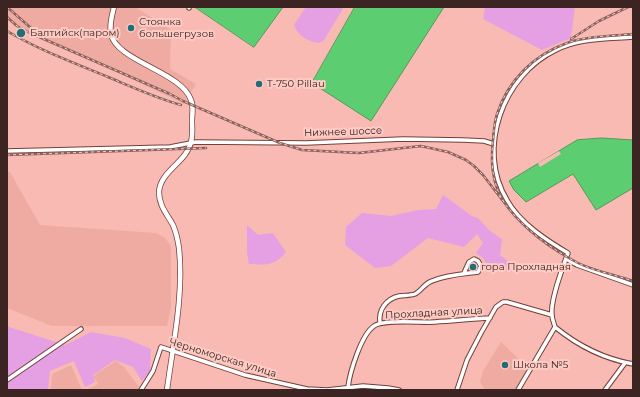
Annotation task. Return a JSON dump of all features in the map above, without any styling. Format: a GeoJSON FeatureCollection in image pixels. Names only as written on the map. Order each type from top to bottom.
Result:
{"type":"FeatureCollection","features":[{"type":"Feature","properties":{"kind":"main road"},"geometry":{"type":"LineString","coordinates":[[114,7],[111,28],[111,34],[114,42],[125,52],[174,81],[183,88],[190,96],[193,105],[191,142],[183,156],[164,178],[159,192],[163,209],[173,226],[179,249],[179,297],[167,390]]}},
{"type":"Feature","properties":{"kind":"street"},"geometry":{"type":"LineString","coordinates":[[633,37],[587,40],[574,43],[542,57],[521,76],[505,101],[494,144],[496,174],[506,199],[530,226],[551,243],[568,253],[553,302],[552,314],[555,327],[566,336],[592,350],[633,364]]}},
{"type":"Feature","properties":{"kind":"street","name":"Нижнее шоссе"},"geometry":{"type":"LineString","coordinates":[[7,151],[170,148],[191,142],[306,143],[403,139],[484,141],[494,144]]}},
{"type":"Feature","properties":{"kind":"street"},"geometry":{"type":"LineString","coordinates":[[348,387],[363,340],[374,326],[380,323],[379,316],[383,306],[390,299],[397,296],[414,294],[431,281],[464,273],[478,272],[481,266],[478,261],[474,259],[469,262],[464,273]]}},
{"type":"Feature","properties":{"kind":"street"},"geometry":{"type":"LineString","coordinates":[[566,259],[578,265],[633,285]]}},
{"type":"Feature","properties":{"kind":"street"},"geometry":{"type":"LineString","coordinates":[[457,390],[467,360],[496,307],[503,302],[523,305],[552,314]]}},
{"type":"Feature","properties":{"kind":"street","name":"Прохладная улица"},"geometry":{"type":"LineString","coordinates":[[380,323],[433,322],[490,318]]}},
{"type":"Feature","properties":{"kind":"street"},"geometry":{"type":"LineString","coordinates":[[518,390],[555,327]]}},
{"type":"Feature","properties":{"kind":"street"},"geometry":{"type":"LineString","coordinates":[[7,380],[81,329]]}},
{"type":"Feature","properties":{"kind":"street","name":"Черноморская улица"},"geometry":{"type":"LineString","coordinates":[[141,390],[153,371],[161,347],[245,375],[307,389],[327,390],[363,386],[399,390]]}},
{"type":"Feature","properties":{"kind":"street"},"geometry":{"type":"LineString","coordinates":[[605,390],[625,362]]}},
{"type":"Feature","properties":{"kind":"shaded area"},"geometry":{"type":"Polygon","coordinates":[[[7,7],[135,7],[171,30],[170,69],[196,84],[184,104],[7,20],[7,7]]]}},
{"type":"Feature","properties":{"kind":"shaded area"},"geometry":{"type":"Polygon","coordinates":[[[195,7],[283,7],[254,47],[195,7]]]}},
{"type":"Feature","properties":{"kind":"shaded area"},"geometry":{"type":"Polygon","coordinates":[[[306,7],[344,7],[324,40],[319,43],[304,38],[298,33],[294,25],[306,7]]]}},
{"type":"Feature","properties":{"kind":"shaded area"},"geometry":{"type":"Polygon","coordinates":[[[355,7],[444,7],[371,121],[312,83],[355,7]]]}},
{"type":"Feature","properties":{"kind":"shaded area"},"geometry":{"type":"Polygon","coordinates":[[[485,7],[575,7],[571,38],[542,50],[483,19],[485,7]]]}},
{"type":"Feature","properties":{"kind":"shaded area"},"geometry":{"type":"Polygon","coordinates":[[[602,138],[633,140],[633,188],[596,210],[573,174],[526,202],[514,190],[509,181],[577,140],[602,138]]]}},
{"type":"Feature","properties":{"kind":"shaded area"},"geometry":{"type":"Polygon","coordinates":[[[7,172],[10,172],[40,225],[156,233],[165,238],[171,246],[171,308],[167,326],[52,326],[7,308],[7,172]]]}},
{"type":"Feature","properties":{"kind":"shaded area"},"geometry":{"type":"Polygon","coordinates":[[[443,195],[472,216],[478,218],[490,231],[502,239],[500,255],[510,263],[511,270],[489,272],[484,259],[476,253],[483,243],[477,234],[464,247],[428,238],[391,266],[375,268],[345,245],[346,227],[362,213],[391,216],[418,210],[436,209],[443,195]]]}},
{"type":"Feature","properties":{"kind":"shaded area"},"geometry":{"type":"Polygon","coordinates":[[[247,225],[258,235],[273,233],[286,252],[278,260],[270,264],[249,264],[247,253],[247,225]]]}},
{"type":"Feature","properties":{"kind":"shaded area"},"geometry":{"type":"Polygon","coordinates":[[[7,325],[9,327],[65,345],[91,332],[125,338],[151,349],[150,371],[142,381],[133,367],[115,360],[93,375],[95,382],[85,387],[74,361],[50,371],[48,390],[7,390],[7,325]]]}},
{"type":"Feature","properties":{"kind":"shaded area","name":"Школа №5"},"geometry":{"type":"Polygon","coordinates":[[[501,342],[529,369],[517,390],[485,390],[480,382],[483,371],[501,342]]]}},
{"type":"Feature","properties":{"kind":"shaded area"},"geometry":{"type":"Polygon","coordinates":[[[116,361],[124,367],[140,388],[138,390],[86,390],[98,384],[93,376],[116,361]]]}},
{"type":"Feature","properties":{"kind":"shaded area"},"geometry":{"type":"Polygon","coordinates":[[[71,365],[82,390],[51,390],[52,374],[71,365]]]}},
{"type":"Feature","properties":{"kind":"pier"},"geometry":{"type":"Polygon","coordinates":[[[559,151],[561,154],[540,167],[538,163],[559,151]]]}},
{"type":"Feature","properties":{"kind":"railway"},"geometry":{"type":"LineString","coordinates":[[7,7],[31,28]]}},
{"type":"Feature","properties":{"kind":"railway"},"geometry":{"type":"LineString","coordinates":[[571,39],[599,21],[628,7]]}},
{"type":"Feature","properties":{"kind":"railway"},"geometry":{"type":"LineString","coordinates":[[7,17],[17,26],[30,33],[280,143],[302,150],[359,153],[421,146],[448,152],[466,160],[474,166],[503,201]]}},
{"type":"Feature","properties":{"kind":"railway"},"geometry":{"type":"LineString","coordinates":[[7,31],[57,56],[144,92],[181,105]]}},
{"type":"Feature","properties":{"kind":"railway"},"geometry":{"type":"LineString","coordinates":[[633,34],[574,41],[555,48],[533,62],[515,80],[502,102],[497,114],[492,150],[494,177],[499,194],[509,209],[524,225],[550,246],[578,263],[633,281]]}},
{"type":"Feature","properties":{"kind":"railway"},"geometry":{"type":"LineString","coordinates":[[7,155],[206,148]]}},
{"type":"Feature","properties":{"kind":"place","name":"Стоянка большегрузов"},"geometry":{"type":"Point","coordinates":[131,28]}},
{"type":"Feature","properties":{"kind":"place","name":"Балтийск(паром)"},"geometry":{"type":"Point","coordinates":[21,33]}},
{"type":"Feature","properties":{"kind":"place","name":"T-750 Pillau"},"geometry":{"type":"Point","coordinates":[259,84]}},
{"type":"Feature","properties":{"kind":"place","name":"гора Прохладная"},"geometry":{"type":"Point","coordinates":[473,267]}},
{"type":"Feature","properties":{"kind":"place","name":"Школа №5"},"geometry":{"type":"Point","coordinates":[505,365]}}]}
